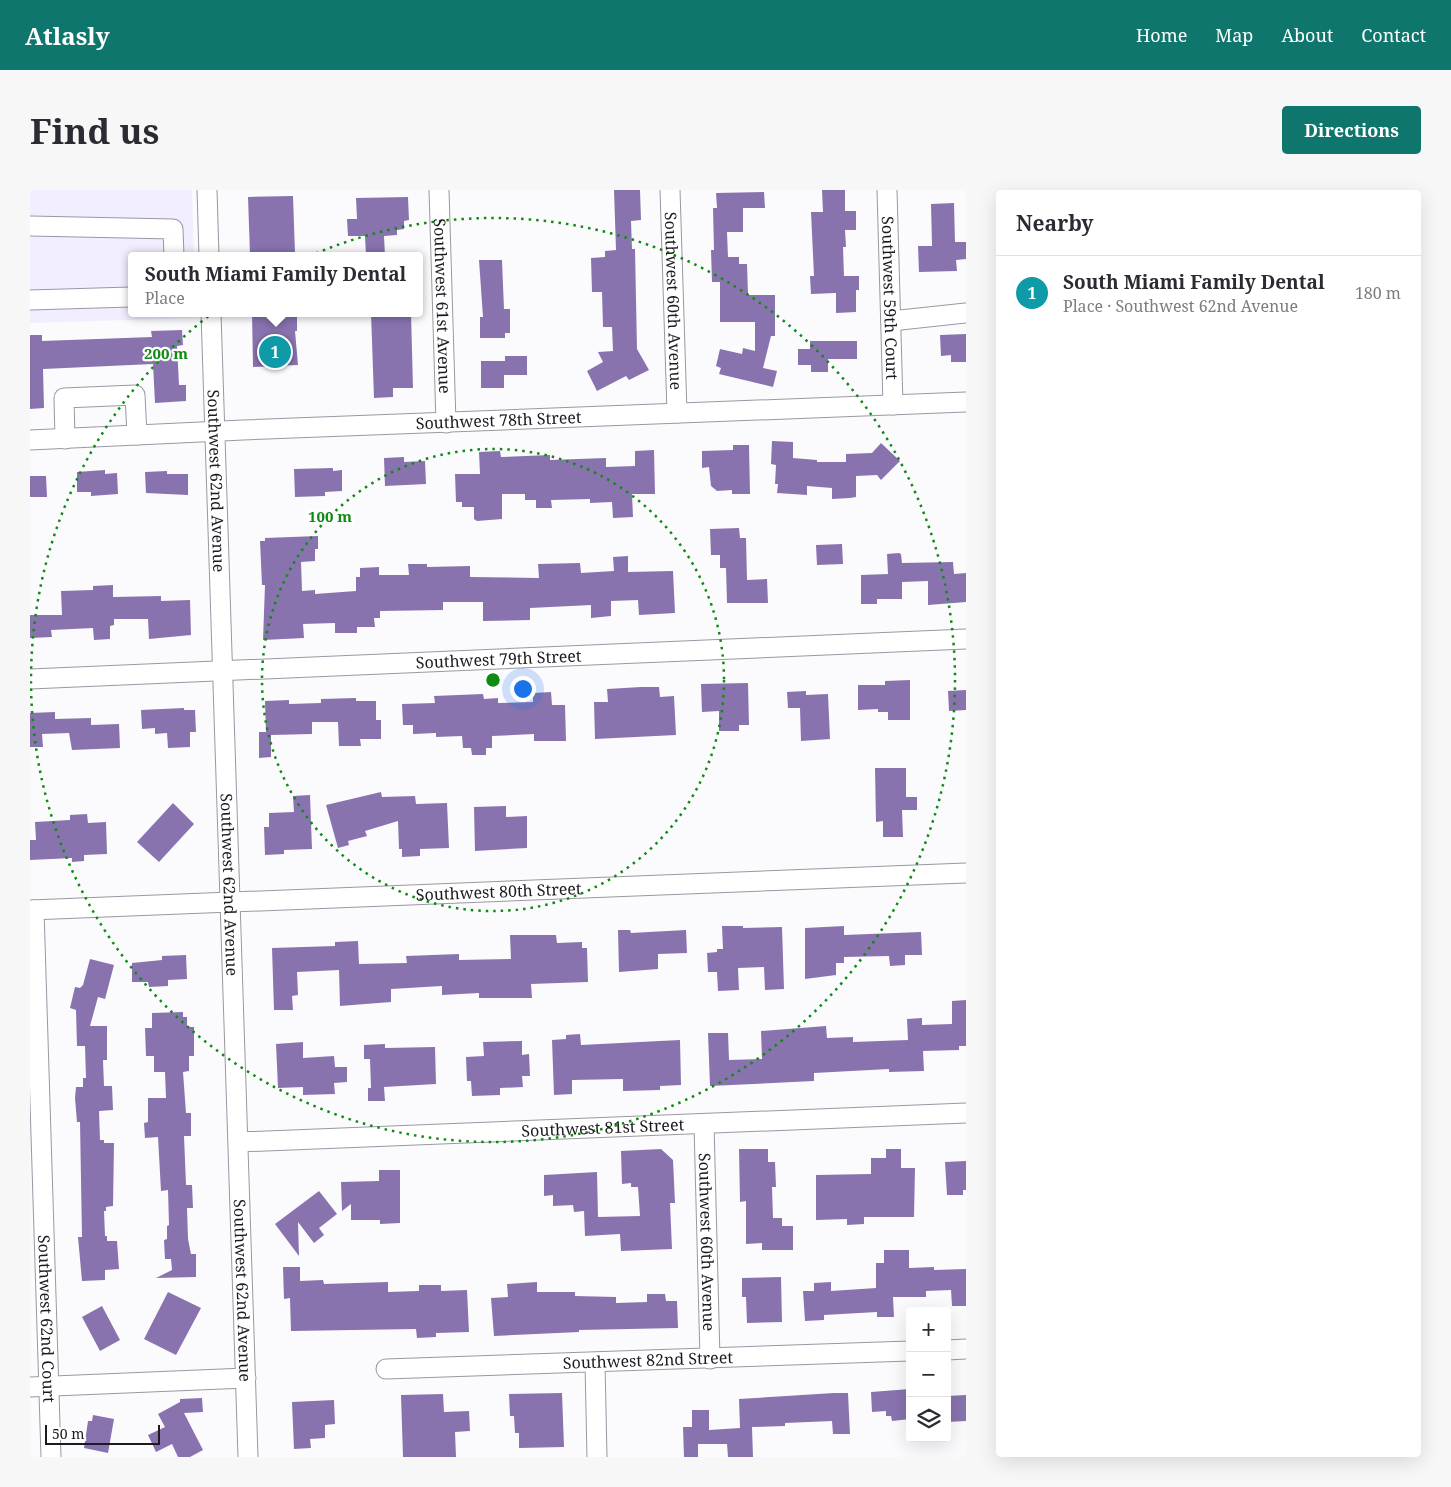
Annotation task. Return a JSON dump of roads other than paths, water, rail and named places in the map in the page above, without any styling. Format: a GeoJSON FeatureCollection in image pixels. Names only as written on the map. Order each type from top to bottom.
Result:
{"type":"FeatureCollection","features":[{"type":"Feature","properties":{"kind":"street"},"geometry":{"type":"LineString","coordinates":[[207,190],[209,252]]}},
{"type":"Feature","properties":{"kind":"street","name":"Southwest 61st Avenue"},"geometry":{"type":"LineString","coordinates":[[439,190],[446,423]]}},
{"type":"Feature","properties":{"kind":"street","name":"Southwest 60th Avenue"},"geometry":{"type":"LineString","coordinates":[[670,190],[677,413]]}},
{"type":"Feature","properties":{"kind":"street","name":"Southwest 59th Court"},"geometry":{"type":"LineString","coordinates":[[887,190],[893,405]]}},
{"type":"Feature","properties":{"kind":"street"},"geometry":{"type":"LineString","coordinates":[[30,226],[173,229],[174,252]]}},
{"type":"Feature","properties":{"kind":"street"},"geometry":{"type":"LineString","coordinates":[[30,300],[128,297]]}},
{"type":"Feature","properties":{"kind":"street"},"geometry":{"type":"LineString","coordinates":[[892,321],[966,313]]}},
{"type":"Feature","properties":{"kind":"street","name":"Southwest 62nd Avenue"},"geometry":{"type":"LineString","coordinates":[[211,317],[248,1457]]}},
{"type":"Feature","properties":{"kind":"street"},"geometry":{"type":"LineString","coordinates":[[65,438],[64,398],[135,395],[137,435]]}},
{"type":"Feature","properties":{"kind":"street","name":"Southwest 78th Street"},"geometry":{"type":"LineString","coordinates":[[30,440],[966,402]]}},
{"type":"Feature","properties":{"kind":"street","name":"Southwest 79th Street"},"geometry":{"type":"LineString","coordinates":[[30,679],[966,639]]}},
{"type":"Feature","properties":{"kind":"street","name":"Southwest 80th Street"},"geometry":{"type":"LineString","coordinates":[[32,910],[966,873]]}},
{"type":"Feature","properties":{"kind":"street","name":"Southwest 62nd Court"},"geometry":{"type":"LineString","coordinates":[[32,910],[39,1387],[51,1457]]}},
{"type":"Feature","properties":{"kind":"street","name":"Southwest 81st Street"},"geometry":{"type":"LineString","coordinates":[[239,1142],[966,1113]]}},
{"type":"Feature","properties":{"kind":"street","name":"Southwest 60th Avenue"},"geometry":{"type":"LineString","coordinates":[[704,1124],[710,1359]]}},
{"type":"Feature","properties":{"kind":"street"},"geometry":{"type":"LineString","coordinates":[[951,1350],[966,1349]]}},
{"type":"Feature","properties":{"kind":"street","name":"Southwest 82nd Street"},"geometry":{"type":"LineString","coordinates":[[386,1368],[595,1363],[906,1351]]}},
{"type":"Feature","properties":{"kind":"street"},"geometry":{"type":"LineString","coordinates":[[595,1363],[597,1457]]}},
{"type":"Feature","properties":{"kind":"street"},"geometry":{"type":"LineString","coordinates":[[39,1387],[246,1378]]}},
{"type":"Feature","properties":{"kind":"place","name":"South Miami Family Dental"},"geometry":{"type":"Point","coordinates":[275,352]}}]}
